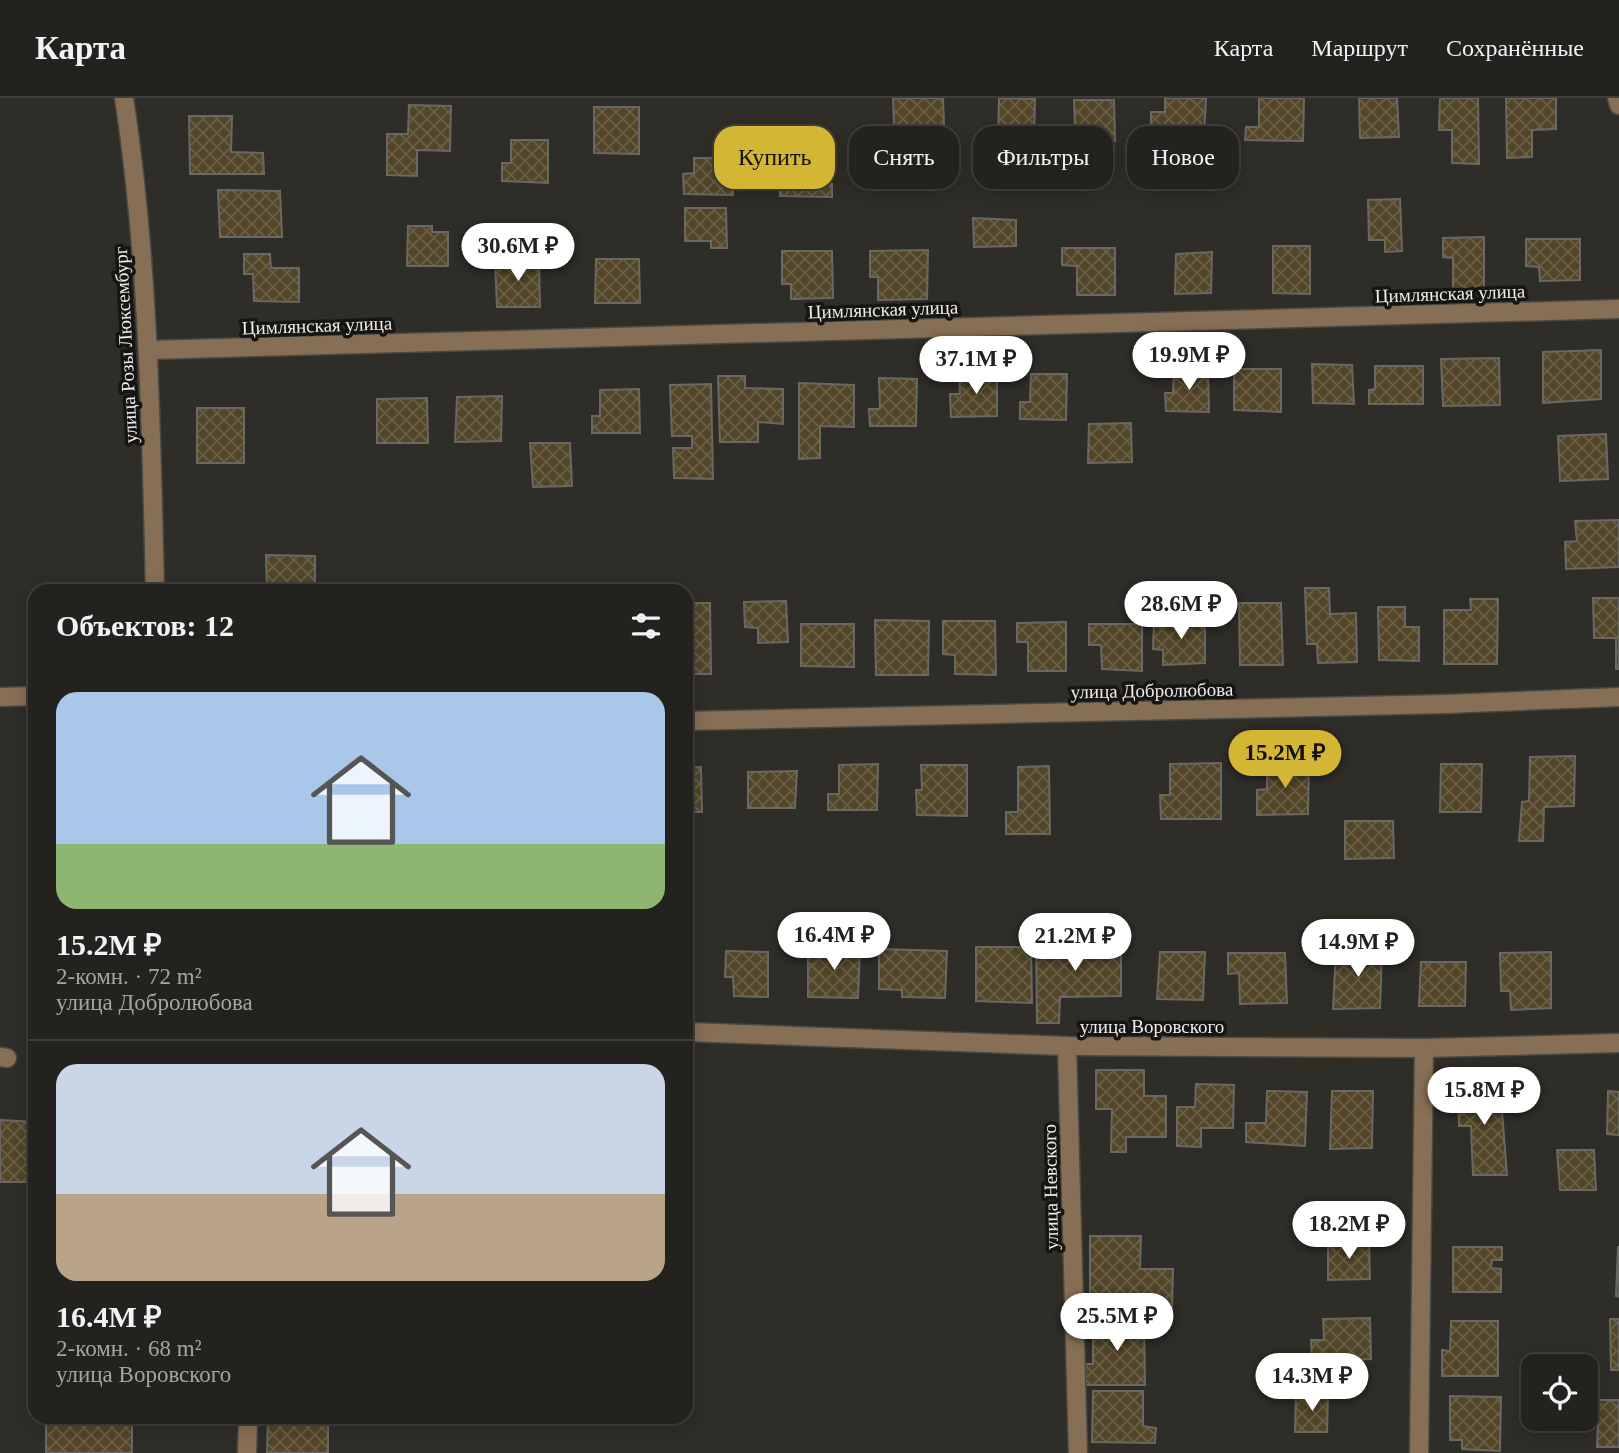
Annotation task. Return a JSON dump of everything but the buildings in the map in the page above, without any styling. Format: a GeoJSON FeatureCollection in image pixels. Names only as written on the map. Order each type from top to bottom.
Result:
{"type":"FeatureCollection","features":[{"type":"Feature","properties":{"kind":"street","name":"улица Розы Люксембург"},"geometry":{"type":"LineString","coordinates":[[124,98],[133,156],[149,350],[155,584]]}},
{"type":"Feature","properties":{"kind":"street"},"geometry":{"type":"LineString","coordinates":[[1617,98],[1619,105]]}},
{"type":"Feature","properties":{"kind":"street","name":"Цимлянская улица"},"geometry":{"type":"LineString","coordinates":[[149,350],[1619,309]]}},
{"type":"Feature","properties":{"kind":"street"},"geometry":{"type":"LineString","coordinates":[[0,696],[28,696]]}},
{"type":"Feature","properties":{"kind":"street","name":"улица Добролюбова"},"geometry":{"type":"LineString","coordinates":[[693,722],[1446,704],[1619,697]]}},
{"type":"Feature","properties":{"kind":"street","name":"улица Воровского"},"geometry":{"type":"LineString","coordinates":[[693,1032],[1067,1046],[1424,1048],[1619,1043]]}},
{"type":"Feature","properties":{"kind":"street","name":"улица Невского"},"geometry":{"type":"LineString","coordinates":[[1067,1046],[1078,1453]]}},
{"type":"Feature","properties":{"kind":"street"},"geometry":{"type":"LineString","coordinates":[[1419,1453],[1424,1048]]}},
{"type":"Feature","properties":{"kind":"street"},"geometry":{"type":"LineString","coordinates":[[247,1453],[248,1424]]}}]}
